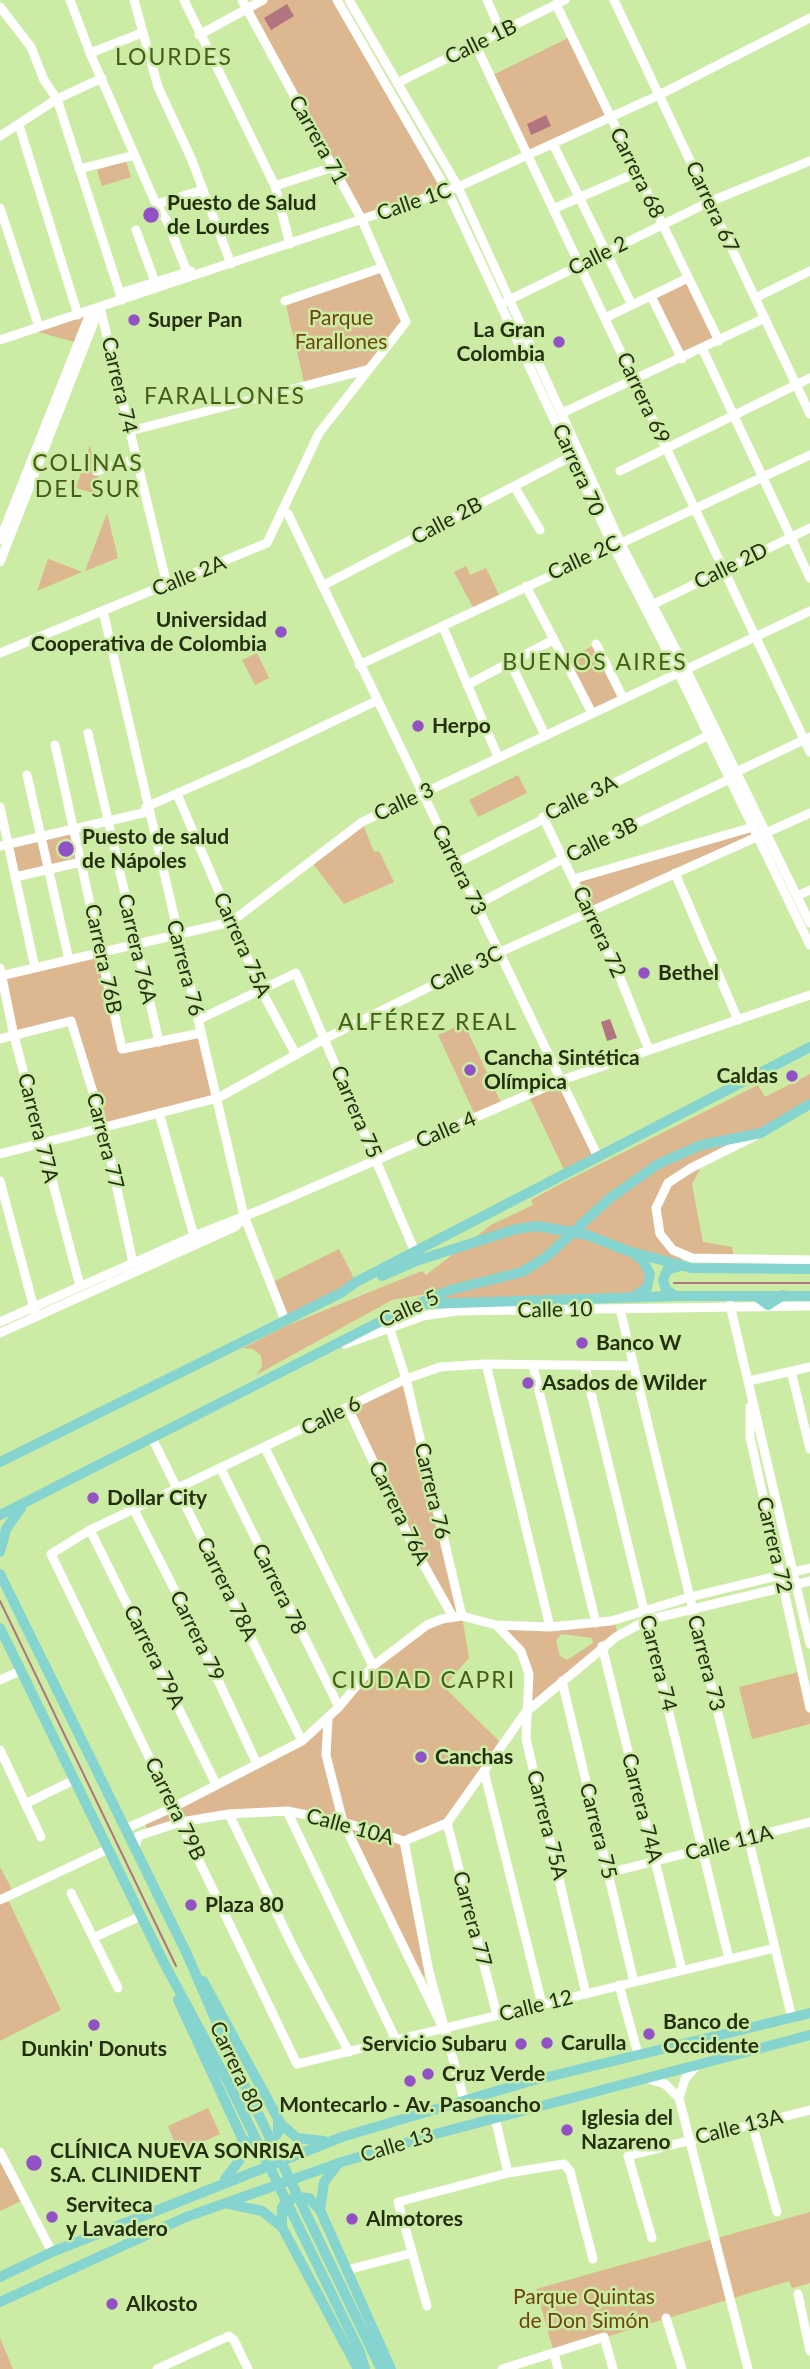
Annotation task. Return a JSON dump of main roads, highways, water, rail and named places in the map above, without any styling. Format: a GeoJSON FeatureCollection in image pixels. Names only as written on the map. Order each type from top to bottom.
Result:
{"type":"FeatureCollection","features":[{"type":"Feature","properties":{"kind":"main road"},"geometry":{"type":"LineString","coordinates":[[341,1293],[356,1282],[810,1047]]}},
{"type":"Feature","properties":{"kind":"main road","name":"Calle 5"},"geometry":{"type":"LineString","coordinates":[[0,1515],[413,1306],[450,1290],[509,1277],[546,1257],[599,1207],[635,1179],[689,1149],[761,1133],[810,1104]]}},
{"type":"Feature","properties":{"kind":"main road"},"geometry":{"type":"LineString","coordinates":[[0,1462],[341,1293],[388,1273],[506,1233],[527,1227],[548,1227],[587,1235],[628,1251],[680,1266]]}},
{"type":"Feature","properties":{"kind":"main road"},"geometry":{"type":"LineString","coordinates":[[620,1304],[642,1293],[649,1281],[647,1266],[628,1251]]}},
{"type":"Feature","properties":{"kind":"main road"},"geometry":{"type":"LineString","coordinates":[[676,1296],[666,1290],[663,1280],[667,1270],[680,1266],[706,1264],[796,1269],[809,1264]]}},
{"type":"Feature","properties":{"kind":"main road","name":"Calle 10"},"geometry":{"type":"LineString","coordinates":[[413,1306],[454,1301],[620,1304],[676,1296],[810,1296]]}},
{"type":"Feature","properties":{"kind":"main road"},"geometry":{"type":"LineString","coordinates":[[757,1296],[768,1305],[783,1296]]}},
{"type":"Feature","properties":{"kind":"main road"},"geometry":{"type":"LineString","coordinates":[[0,1552],[9,1523],[26,1502]]}},
{"type":"Feature","properties":{"kind":"main road","name":"Carrera 80"},"geometry":{"type":"LineString","coordinates":[[0,1574],[186,1952],[278,2120]]}},
{"type":"Feature","properties":{"kind":"main road","name":"Carrera 80"},"geometry":{"type":"LineString","coordinates":[[0,1628],[163,1961],[205,2063],[242,2138]]}},
{"type":"Feature","properties":{"kind":"main road","name":"Carrera 80"},"geometry":{"type":"LineString","coordinates":[[186,1952],[202,1993],[365,2350],[365,2369]]}},
{"type":"Feature","properties":{"kind":"main road","name":"Carrera 80"},"geometry":{"type":"LineString","coordinates":[[163,1961],[365,2350],[381,2369]]}},
{"type":"Feature","properties":{"kind":"main road","name":"Calle 13"},"geometry":{"type":"LineString","coordinates":[[0,2277],[52,2252],[342,2137],[464,2099],[810,2013]]}},
{"type":"Feature","properties":{"kind":"main road","name":"Calle 13"},"geometry":{"type":"LineString","coordinates":[[0,2302],[179,2220],[342,2162],[641,2078],[810,2035]]}},
{"type":"Feature","properties":{"kind":"main road"},"geometry":{"type":"LineString","coordinates":[[278,2120],[288,2132],[308,2141],[342,2137]]}},
{"type":"Feature","properties":{"kind":"main road"},"geometry":{"type":"LineString","coordinates":[[242,2138],[252,2146],[265,2146],[278,2133],[278,2120]]}},
{"type":"Feature","properties":{"kind":"main road"},"geometry":{"type":"LineString","coordinates":[[217,2185],[235,2168],[241,2154],[242,2138]]}},
{"type":"Feature","properties":{"kind":"main road"},"geometry":{"type":"LineString","coordinates":[[320,2210],[324,2182],[342,2162]]}},
{"type":"Feature","properties":{"kind":"main road"},"geometry":{"type":"LineString","coordinates":[[282,2227],[282,2207],[294,2197],[309,2198],[320,2210],[391,2369]]}},
{"type":"Feature","properties":{"kind":"main road"},"geometry":{"type":"LineString","coordinates":[[220,2206],[237,2204],[254,2208],[282,2227],[358,2369]]}},
{"type":"Feature","properties":{"kind":"waterway"},"geometry":{"type":"LineString","coordinates":[[674,1283],[810,1283]]}},
{"type":"Feature","properties":{"kind":"waterway"},"geometry":{"type":"LineString","coordinates":[[0,1601],[176,1966]]}},
{"type":"Feature","properties":{"kind":"place","name":"Puesto de Salud de Lourdes"},"geometry":{"type":"Point","coordinates":[151,215]}},
{"type":"Feature","properties":{"kind":"place","name":"Super Pan"},"geometry":{"type":"Point","coordinates":[134,320]}},
{"type":"Feature","properties":{"kind":"place","name":"La Gran Colombia"},"geometry":{"type":"Point","coordinates":[559,342]}},
{"type":"Feature","properties":{"kind":"place","name":"Universidad Cooperativa de Colombia"},"geometry":{"type":"Point","coordinates":[281,632]}},
{"type":"Feature","properties":{"kind":"place","name":"Herpo"},"geometry":{"type":"Point","coordinates":[418,726]}},
{"type":"Feature","properties":{"kind":"place","name":"Puesto de salud de Nápoles"},"geometry":{"type":"Point","coordinates":[66,849]}},
{"type":"Feature","properties":{"kind":"place","name":"Bethel"},"geometry":{"type":"Point","coordinates":[644,973]}},
{"type":"Feature","properties":{"kind":"place","name":"Cancha Sintética Olímpica"},"geometry":{"type":"Point","coordinates":[470,1070]}},
{"type":"Feature","properties":{"kind":"place","name":"Caldas"},"geometry":{"type":"Point","coordinates":[792,1076]}},
{"type":"Feature","properties":{"kind":"place","name":"Banco W"},"geometry":{"type":"Point","coordinates":[582,1343]}},
{"type":"Feature","properties":{"kind":"place","name":"Asados de Wilder"},"geometry":{"type":"Point","coordinates":[528,1383]}},
{"type":"Feature","properties":{"kind":"place","name":"Dollar City"},"geometry":{"type":"Point","coordinates":[93,1498]}},
{"type":"Feature","properties":{"kind":"place","name":"Canchas"},"geometry":{"type":"Point","coordinates":[421,1757]}},
{"type":"Feature","properties":{"kind":"place","name":"Plaza 80"},"geometry":{"type":"Point","coordinates":[191,1905]}},
{"type":"Feature","properties":{"kind":"place","name":"Dunkin' Donuts"},"geometry":{"type":"Point","coordinates":[94,2025]}},
{"type":"Feature","properties":{"kind":"place","name":"Banco de Occidente"},"geometry":{"type":"Point","coordinates":[649,2034]}},
{"type":"Feature","properties":{"kind":"place","name":"Carulla"},"geometry":{"type":"Point","coordinates":[547,2043]}},
{"type":"Feature","properties":{"kind":"place","name":"Servicio Subaru"},"geometry":{"type":"Point","coordinates":[521,2044]}},
{"type":"Feature","properties":{"kind":"place","name":"Cruz Verde"},"geometry":{"type":"Point","coordinates":[428,2074]}},
{"type":"Feature","properties":{"kind":"place","name":"Montecarlo - Av. Pasoancho"},"geometry":{"type":"Point","coordinates":[410,2081]}},
{"type":"Feature","properties":{"kind":"place","name":"Iglesia del Nazareno"},"geometry":{"type":"Point","coordinates":[567,2130]}},
{"type":"Feature","properties":{"kind":"place","name":"CLÍNICA NUEVA SONRISA S.A. CLINIDENT"},"geometry":{"type":"Point","coordinates":[34,2163]}},
{"type":"Feature","properties":{"kind":"place","name":"Serviteca y Lavadero"},"geometry":{"type":"Point","coordinates":[52,2217]}},
{"type":"Feature","properties":{"kind":"place","name":"Almotores"},"geometry":{"type":"Point","coordinates":[352,2219]}},
{"type":"Feature","properties":{"kind":"place","name":"Alkosto"},"geometry":{"type":"Point","coordinates":[112,2304]}},
{"type":"Feature","properties":{"kind":"district","name":"LOURDES"},"geometry":{"type":"Point","coordinates":[174,58]}},
{"type":"Feature","properties":{"kind":"district","name":"FARALLONES"},"geometry":{"type":"Point","coordinates":[225,397]}},
{"type":"Feature","properties":{"kind":"district","name":"COLINAS DEL SUR"},"geometry":{"type":"Point","coordinates":[88,477]}},
{"type":"Feature","properties":{"kind":"district","name":"BUENOS AIRES"},"geometry":{"type":"Point","coordinates":[595,663]}},
{"type":"Feature","properties":{"kind":"district","name":"ALFÉREZ REAL"},"geometry":{"type":"Point","coordinates":[428,1023]}},
{"type":"Feature","properties":{"kind":"district","name":"CIUDAD CAPRI"},"geometry":{"type":"Point","coordinates":[424,1681]}},
{"type":"Feature","properties":{"kind":"park label","name":"Parque Farallones"},"geometry":{"type":"Point","coordinates":[341,330]}},
{"type":"Feature","properties":{"kind":"park label","name":"Parque Quintas de Don Simón"},"geometry":{"type":"Point","coordinates":[584,2309]}}]}
